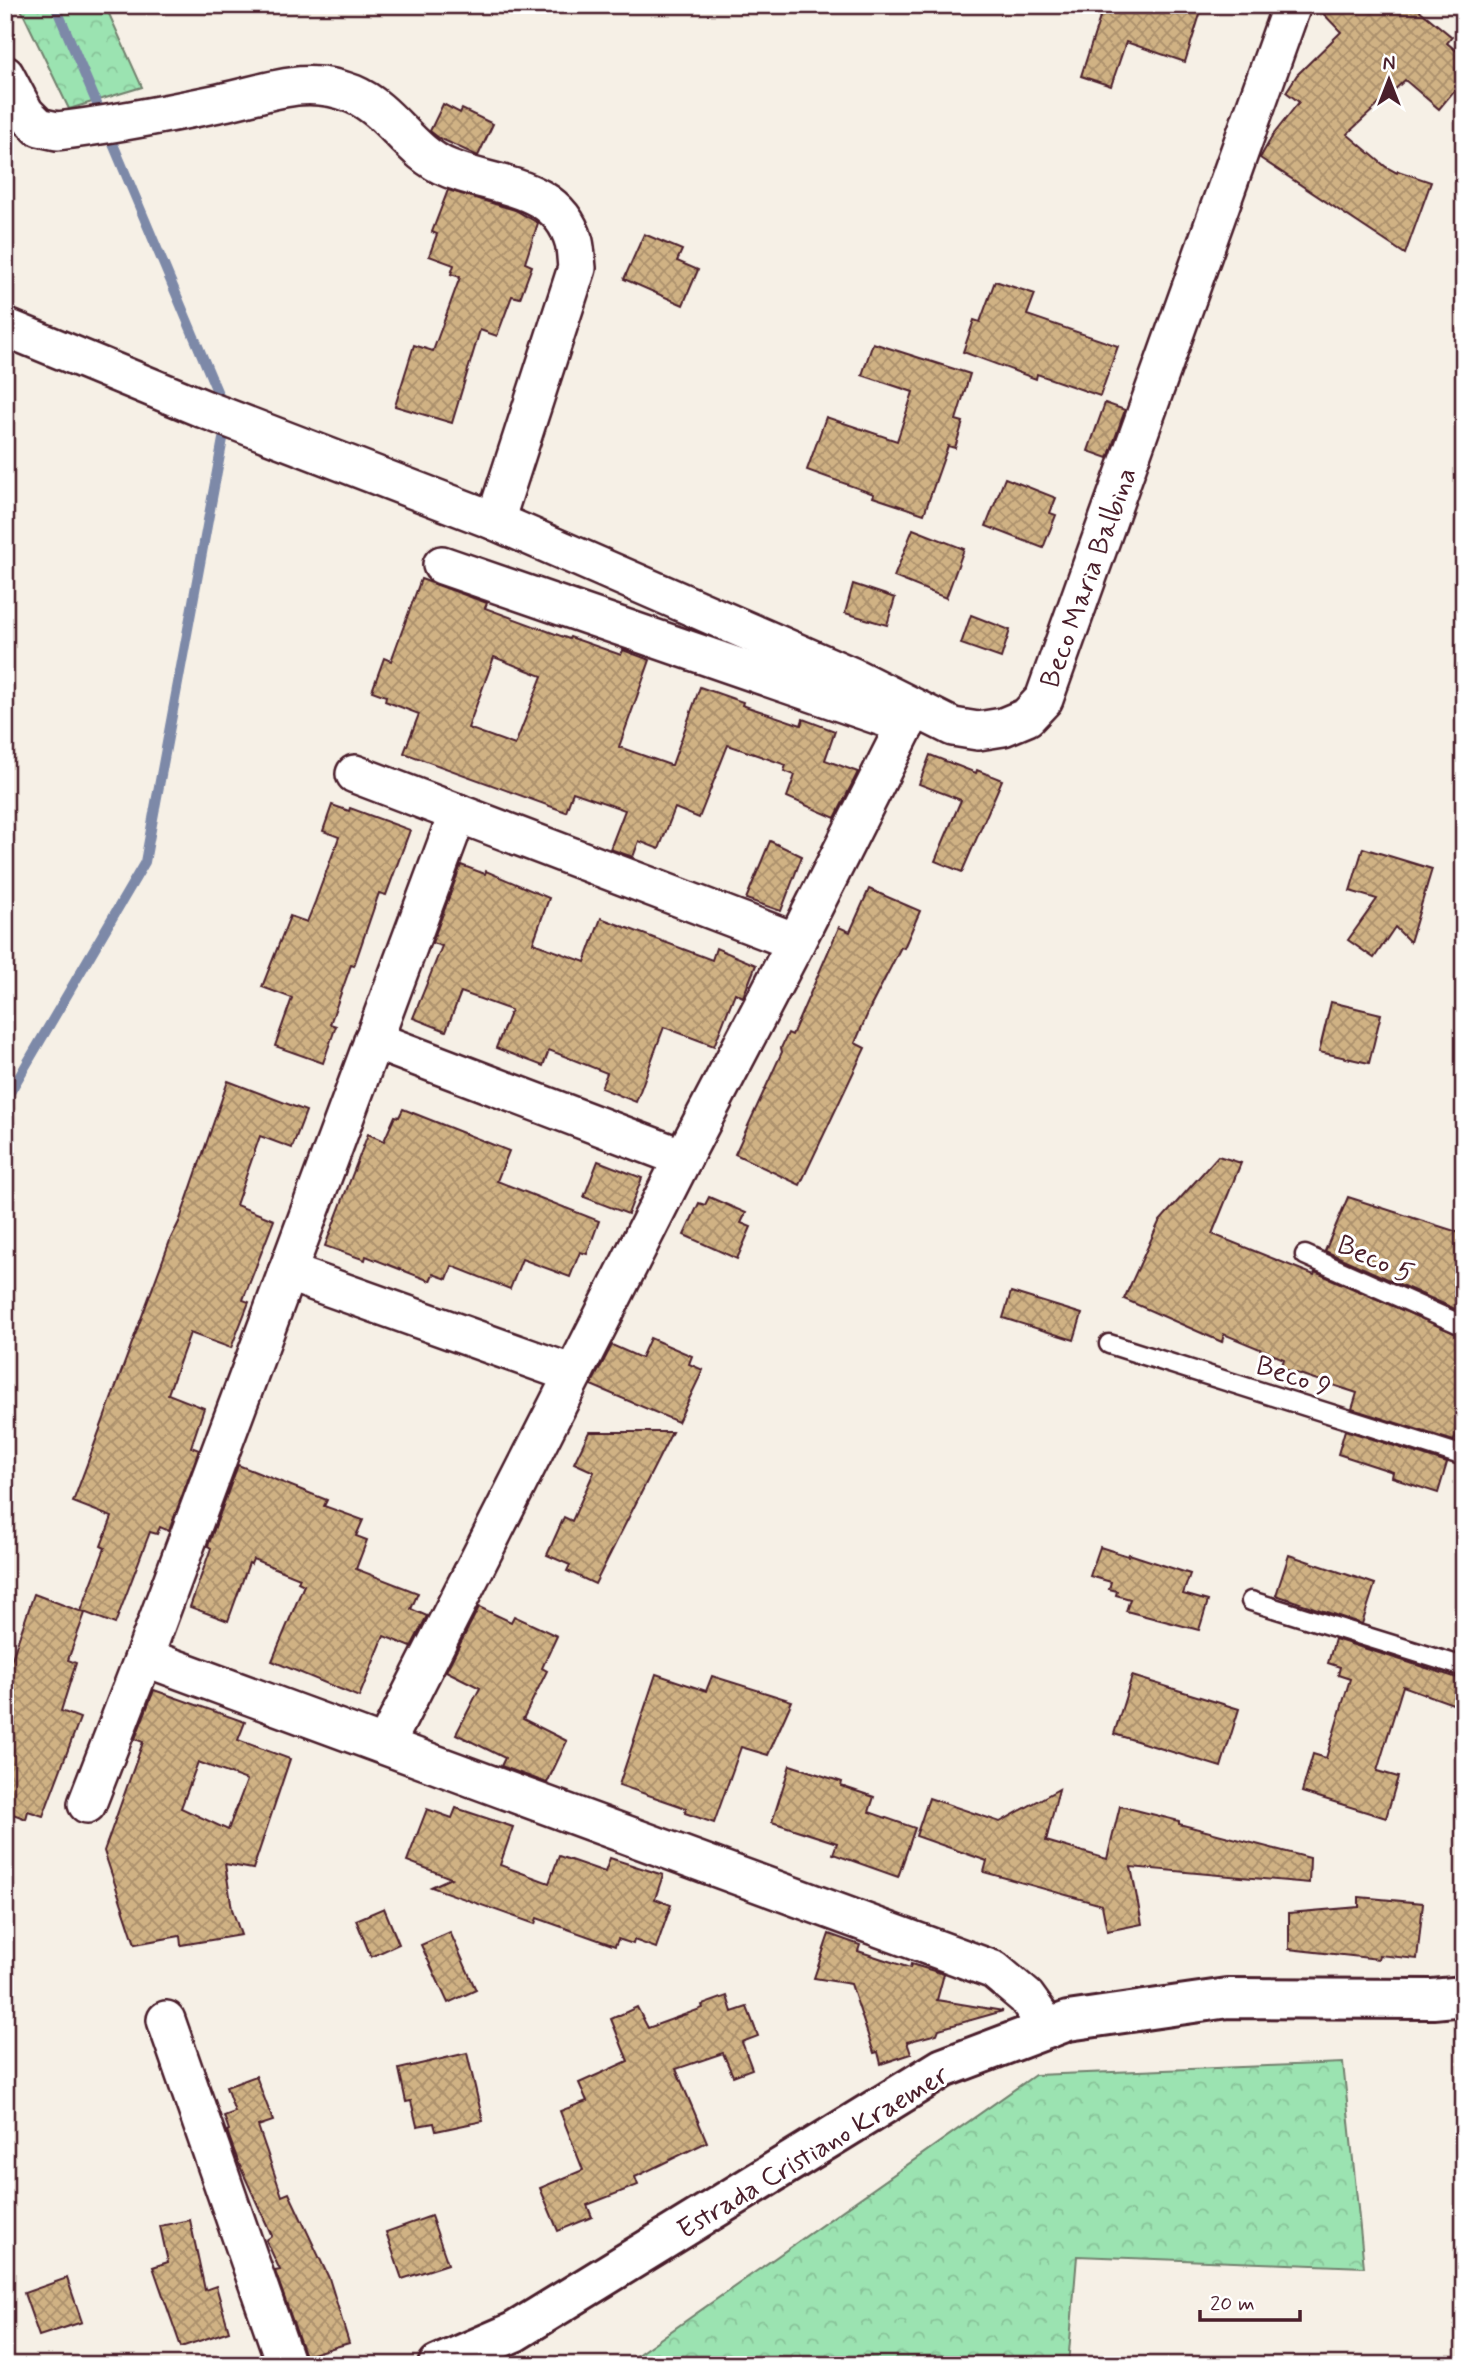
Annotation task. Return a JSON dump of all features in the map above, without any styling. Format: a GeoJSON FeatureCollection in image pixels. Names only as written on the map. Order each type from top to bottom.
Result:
{"type":"FeatureCollection","features":[{"type":"Feature","properties":{"kind":"main road","name":"Estrada Cristiano Kraemer"},"geometry":{"type":"LineString","coordinates":[[438,2365],[514,2332],[943,2068],[1068,2021],[1228,1998],[1433,1999],[1464,1996]]}},
{"type":"Feature","properties":{"kind":"main road","name":"Estrada Cristiano Kraemer"},"geometry":{"type":"LineString","coordinates":[[489,2365],[514,2332]]}},
{"type":"Feature","properties":{"kind":"street","name":"Beco Maria Balbina"},"geometry":{"type":"LineString","coordinates":[[5,327],[204,409],[495,521],[853,677],[910,717],[978,731],[1003,727],[1027,717],[1044,699],[1292,5]]}},
{"type":"Feature","properties":{"kind":"street"},"geometry":{"type":"LineString","coordinates":[[5,75],[24,113],[39,127],[57,131],[220,103],[289,85],[325,85],[355,95],[379,110],[418,149],[447,168],[532,192],[562,216],[574,242],[578,268],[495,521]]}},
{"type":"Feature","properties":{"kind":"street"},"geometry":{"type":"LineString","coordinates":[[385,1745],[910,717],[442,565]]}},
{"type":"Feature","properties":{"kind":"street"},"geometry":{"type":"LineString","coordinates":[[355,774],[796,942]]}},
{"type":"Feature","properties":{"kind":"street"},"geometry":{"type":"LineString","coordinates":[[87,1804],[458,813]]}},
{"type":"Feature","properties":{"kind":"street"},"geometry":{"type":"LineString","coordinates":[[373,1040],[683,1158]]}},
{"type":"Feature","properties":{"kind":"street"},"geometry":{"type":"LineString","coordinates":[[287,1272],[573,1374]]}},
{"type":"Feature","properties":{"kind":"street"},"geometry":{"type":"LineString","coordinates":[[144,1657],[994,1970],[1026,1997],[1049,2029]]}},
{"type":"Feature","properties":{"kind":"street"},"geometry":{"type":"LineString","coordinates":[[166,2020],[286,2365]]}},
{"type":"Feature","properties":{"kind":"lane","name":"Beco 5"},"geometry":{"type":"LineString","coordinates":[[1306,1255],[1464,1326]]}},
{"type":"Feature","properties":{"kind":"lane","name":"Beco 9"},"geometry":{"type":"LineString","coordinates":[[1109,1344],[1464,1456]]}},
{"type":"Feature","properties":{"kind":"lane"},"geometry":{"type":"LineString","coordinates":[[1251,1601],[1464,1667]]}},
{"type":"Feature","properties":{"kind":"green space"},"geometry":{"type":"Polygon","coordinates":[[[19,5],[105,5],[142,87],[69,109],[19,5]]]}},
{"type":"Feature","properties":{"kind":"green space"},"geometry":{"type":"Polygon","coordinates":[[[1343,2063],[1364,2267],[1077,2256],[1068,2365],[623,2365],[1035,2075],[1343,2063]]]}},
{"type":"Feature","properties":{"kind":"building"},"geometry":{"type":"Polygon","coordinates":[[[1104,5],[1203,5],[1185,62],[1126,42],[1111,86],[1081,76],[1104,5]]]}},
{"type":"Feature","properties":{"kind":"building"},"geometry":{"type":"Polygon","coordinates":[[[1315,5],[1413,5],[1452,37],[1447,43],[1464,57],[1464,79],[1439,109],[1405,80],[1347,134],[1386,167],[1397,173],[1398,171],[1431,182],[1405,254],[1260,158],[1273,135],[1299,102],[1286,92],[1297,75],[1341,32],[1315,5]]]}},
{"type":"Feature","properties":{"kind":"building"},"geometry":{"type":"Polygon","coordinates":[[[443,104],[460,113],[462,109],[493,124],[478,156],[430,131],[443,104]]]}},
{"type":"Feature","properties":{"kind":"building"},"geometry":{"type":"Polygon","coordinates":[[[448,190],[515,210],[538,223],[525,263],[532,266],[520,298],[512,296],[497,336],[480,330],[452,423],[395,406],[414,345],[433,351],[460,277],[451,274],[454,265],[429,256],[437,234],[432,232],[448,190]]]}},
{"type":"Feature","properties":{"kind":"building"},"geometry":{"type":"Polygon","coordinates":[[[644,234],[682,250],[677,261],[698,270],[683,305],[624,279],[644,234]]]}},
{"type":"Feature","properties":{"kind":"building"},"geometry":{"type":"Polygon","coordinates":[[[995,281],[1035,294],[1027,315],[1118,346],[1100,396],[1037,374],[1036,379],[963,352],[974,320],[980,322],[995,281]]]}},
{"type":"Feature","properties":{"kind":"building"},"geometry":{"type":"Polygon","coordinates":[[[873,343],[970,374],[956,420],[963,422],[955,448],[948,446],[924,514],[807,470],[826,417],[897,441],[913,392],[862,375],[873,343]]]}},
{"type":"Feature","properties":{"kind":"building"},"geometry":{"type":"Polygon","coordinates":[[[1105,403],[1125,410],[1108,458],[1088,451],[1105,403]]]}},
{"type":"Feature","properties":{"kind":"building"},"geometry":{"type":"Polygon","coordinates":[[[1005,478],[1056,498],[1050,513],[1056,515],[1043,548],[986,526],[1005,478]]]}},
{"type":"Feature","properties":{"kind":"building"},"geometry":{"type":"Polygon","coordinates":[[[913,529],[964,549],[946,598],[894,577],[913,529]]]}},
{"type":"Feature","properties":{"kind":"building"},"geometry":{"type":"Polygon","coordinates":[[[421,579],[487,603],[485,608],[569,639],[570,637],[621,655],[623,650],[650,660],[619,747],[672,765],[700,687],[801,725],[803,719],[835,731],[825,760],[858,772],[835,818],[787,797],[795,775],[784,771],[786,765],[728,745],[699,818],[675,808],[659,849],[639,841],[633,857],[610,849],[625,810],[573,792],[566,812],[404,753],[419,714],[385,701],[386,696],[372,691],[384,658],[391,661],[421,579]],[[494,657],[468,728],[515,745],[542,676],[494,657]]]}},
{"type":"Feature","properties":{"kind":"building"},"geometry":{"type":"Polygon","coordinates":[[[853,584],[895,598],[887,625],[845,613],[853,584]]]}},
{"type":"Feature","properties":{"kind":"building"},"geometry":{"type":"Polygon","coordinates":[[[971,615],[1010,630],[1001,658],[961,644],[971,615]]]}},
{"type":"Feature","properties":{"kind":"building"},"geometry":{"type":"Polygon","coordinates":[[[930,755],[1002,780],[962,872],[935,861],[961,800],[919,784],[930,755]]]}},
{"type":"Feature","properties":{"kind":"building"},"geometry":{"type":"Polygon","coordinates":[[[332,805],[349,811],[350,808],[410,830],[386,895],[379,893],[354,966],[351,965],[330,1024],[336,1026],[323,1063],[275,1046],[292,998],[262,987],[290,916],[307,922],[315,902],[339,837],[323,831],[332,805]]]}},
{"type":"Feature","properties":{"kind":"building"},"geometry":{"type":"Polygon","coordinates":[[[770,841],[802,856],[781,911],[746,899],[770,841]]]}},
{"type":"Feature","properties":{"kind":"building"},"geometry":{"type":"Polygon","coordinates":[[[1363,848],[1432,869],[1410,942],[1395,927],[1374,958],[1348,940],[1377,899],[1350,891],[1363,848]]]}},
{"type":"Feature","properties":{"kind":"building"},"geometry":{"type":"Polygon","coordinates":[[[461,865],[485,874],[486,871],[549,898],[533,943],[585,962],[601,918],[712,960],[716,948],[756,965],[743,997],[735,993],[714,1046],[664,1027],[636,1102],[601,1088],[607,1073],[549,1050],[543,1066],[496,1048],[511,1010],[461,992],[446,1031],[413,1018],[442,946],[432,943],[461,865]]]}},
{"type":"Feature","properties":{"kind":"building"},"geometry":{"type":"Polygon","coordinates":[[[869,889],[920,911],[904,948],[901,947],[871,1006],[855,1043],[865,1048],[800,1185],[735,1154],[782,1052],[781,1048],[788,1033],[792,1035],[839,927],[850,932],[869,889]]]}},
{"type":"Feature","properties":{"kind":"building"},"geometry":{"type":"Polygon","coordinates":[[[1331,1002],[1381,1014],[1369,1063],[1319,1052],[1331,1002]]]}},
{"type":"Feature","properties":{"kind":"building"},"geometry":{"type":"Polygon","coordinates":[[[228,1081],[306,1111],[292,1148],[260,1136],[236,1205],[274,1220],[243,1300],[249,1302],[231,1348],[190,1333],[168,1394],[204,1408],[191,1447],[199,1450],[169,1531],[160,1527],[157,1534],[150,1532],[115,1624],[81,1611],[105,1548],[101,1546],[112,1517],[73,1502],[179,1222],[228,1081]]]}},
{"type":"Feature","properties":{"kind":"building"},"geometry":{"type":"Polygon","coordinates":[[[403,1109],[509,1151],[497,1181],[599,1221],[587,1254],[580,1252],[570,1277],[522,1259],[510,1289],[452,1266],[447,1279],[433,1274],[430,1281],[366,1256],[365,1260],[325,1246],[368,1134],[384,1141],[395,1116],[399,1117],[403,1109]]]}},
{"type":"Feature","properties":{"kind":"building"},"geometry":{"type":"Polygon","coordinates":[[[1218,1156],[1241,1163],[1212,1234],[1314,1275],[1315,1272],[1464,1337],[1464,1428],[1459,1426],[1454,1441],[1352,1409],[1357,1393],[1281,1368],[1284,1359],[1224,1334],[1222,1342],[1124,1299],[1159,1222],[1218,1156]]]}},
{"type":"Feature","properties":{"kind":"building"},"geometry":{"type":"Polygon","coordinates":[[[598,1161],[642,1178],[628,1214],[584,1197],[598,1161]]]}},
{"type":"Feature","properties":{"kind":"building"},"geometry":{"type":"Polygon","coordinates":[[[709,1197],[746,1213],[741,1223],[751,1227],[737,1259],[684,1235],[699,1203],[705,1205],[709,1197]]]}},
{"type":"Feature","properties":{"kind":"building"},"geometry":{"type":"Polygon","coordinates":[[[1348,1197],[1464,1234],[1464,1313],[1325,1251],[1348,1197]]]}},
{"type":"Feature","properties":{"kind":"building"},"geometry":{"type":"Polygon","coordinates":[[[1011,1292],[1082,1314],[1074,1340],[1003,1318],[1011,1292]]]}},
{"type":"Feature","properties":{"kind":"building"},"geometry":{"type":"Polygon","coordinates":[[[650,1338],[692,1356],[689,1364],[703,1370],[678,1422],[591,1385],[612,1345],[641,1358],[650,1338]]]}},
{"type":"Feature","properties":{"kind":"building"},"geometry":{"type":"Polygon","coordinates":[[[1345,1430],[1447,1463],[1438,1493],[1392,1477],[1393,1472],[1338,1454],[1345,1430]]]}},
{"type":"Feature","properties":{"kind":"building"},"geometry":{"type":"Polygon","coordinates":[[[589,1432],[672,1432],[595,1584],[567,1571],[570,1565],[547,1555],[564,1517],[572,1521],[594,1472],[574,1463],[589,1432]]]}},
{"type":"Feature","properties":{"kind":"building"},"geometry":{"type":"Polygon","coordinates":[[[238,1465],[327,1500],[324,1506],[363,1520],[356,1536],[367,1540],[356,1569],[418,1593],[411,1609],[427,1616],[411,1647],[384,1636],[359,1697],[272,1661],[304,1585],[298,1582],[300,1578],[253,1559],[251,1564],[249,1563],[228,1621],[190,1607],[211,1548],[208,1546],[238,1465]]]}},
{"type":"Feature","properties":{"kind":"building"},"geometry":{"type":"Polygon","coordinates":[[[1100,1547],[1190,1574],[1183,1594],[1208,1601],[1199,1630],[1126,1611],[1130,1599],[1116,1595],[1117,1591],[1109,1589],[1111,1582],[1090,1576],[1100,1547]]]}},
{"type":"Feature","properties":{"kind":"building"},"geometry":{"type":"Polygon","coordinates":[[[1289,1555],[1375,1584],[1362,1624],[1276,1595],[1289,1555]]]}},
{"type":"Feature","properties":{"kind":"building"},"geometry":{"type":"Polygon","coordinates":[[[34,1594],[85,1613],[68,1660],[76,1663],[61,1711],[80,1718],[43,1816],[28,1811],[26,1819],[5,1811],[5,1679],[34,1594]]]}},
{"type":"Feature","properties":{"kind":"building"},"geometry":{"type":"Polygon","coordinates":[[[479,1607],[511,1622],[514,1616],[557,1636],[542,1668],[547,1671],[523,1719],[567,1741],[547,1783],[501,1766],[505,1758],[456,1734],[480,1688],[446,1671],[479,1607]]]}},
{"type":"Feature","properties":{"kind":"building"},"geometry":{"type":"Polygon","coordinates":[[[1335,1639],[1464,1680],[1464,1708],[1403,1686],[1377,1771],[1398,1777],[1386,1818],[1302,1792],[1313,1754],[1326,1758],[1350,1679],[1338,1675],[1340,1667],[1328,1663],[1335,1639]]]}},
{"type":"Feature","properties":{"kind":"building"},"geometry":{"type":"Polygon","coordinates":[[[656,1674],[706,1691],[712,1676],[792,1701],[768,1755],[741,1747],[714,1823],[685,1813],[686,1808],[619,1785],[656,1674]]]}},
{"type":"Feature","properties":{"kind":"building"},"geometry":{"type":"Polygon","coordinates":[[[1132,1676],[1239,1709],[1221,1767],[1114,1734],[1132,1676]]]}},
{"type":"Feature","properties":{"kind":"building"},"geometry":{"type":"Polygon","coordinates":[[[154,1690],[245,1722],[238,1740],[290,1759],[253,1869],[225,1864],[232,1909],[241,1935],[181,1945],[180,1936],[135,1944],[104,1851],[143,1742],[135,1739],[154,1690]],[[198,1762],[181,1808],[228,1830],[247,1780],[198,1762]]]}},
{"type":"Feature","properties":{"kind":"building"},"geometry":{"type":"Polygon","coordinates":[[[790,1765],[842,1782],[841,1786],[874,1797],[869,1812],[915,1828],[898,1877],[833,1854],[837,1843],[772,1822],[790,1765]]]}},
{"type":"Feature","properties":{"kind":"building"},"geometry":{"type":"Polygon","coordinates":[[[1059,1789],[1046,1841],[1107,1859],[1120,1806],[1310,1858],[1309,1883],[1131,1867],[1142,1924],[1107,1931],[1102,1905],[984,1872],[987,1861],[916,1836],[929,1798],[1000,1822],[1059,1789]]]}},
{"type":"Feature","properties":{"kind":"building"},"geometry":{"type":"Polygon","coordinates":[[[456,1808],[513,1827],[500,1865],[549,1883],[559,1856],[605,1872],[610,1858],[663,1875],[655,1899],[671,1905],[656,1948],[634,1940],[633,1944],[618,1939],[615,1946],[537,1918],[535,1924],[431,1887],[451,1878],[407,1861],[427,1809],[452,1818],[456,1808]]]}},
{"type":"Feature","properties":{"kind":"building"},"geometry":{"type":"Polygon","coordinates":[[[1359,1897],[1423,1903],[1417,1959],[1379,1955],[1378,1959],[1289,1949],[1289,1913],[1359,1907],[1359,1897]]]}},
{"type":"Feature","properties":{"kind":"building"},"geometry":{"type":"Polygon","coordinates":[[[384,1908],[399,1944],[371,1957],[356,1920],[384,1908]]]}},
{"type":"Feature","properties":{"kind":"building"},"geometry":{"type":"Polygon","coordinates":[[[450,1932],[476,1990],[448,2003],[421,1945],[450,1932]]]}},
{"type":"Feature","properties":{"kind":"building"},"geometry":{"type":"Polygon","coordinates":[[[829,1934],[860,1945],[858,1951],[910,1968],[911,1964],[944,1974],[937,2000],[1003,2011],[939,2029],[937,2034],[907,2042],[911,2054],[881,2064],[878,2052],[874,2053],[851,1984],[814,1978],[829,1934]]]}},
{"type":"Feature","properties":{"kind":"building"},"geometry":{"type":"Polygon","coordinates":[[[727,1996],[732,2012],[747,2007],[758,2036],[742,2042],[752,2069],[733,2076],[723,2053],[676,2069],[707,2142],[635,2177],[638,2185],[587,2205],[592,2217],[558,2231],[540,2188],[583,2170],[560,2111],[587,2101],[579,2083],[628,2061],[611,2019],[637,2007],[648,2028],[703,2008],[702,2005],[727,1996]]]}},
{"type":"Feature","properties":{"kind":"building"},"geometry":{"type":"Polygon","coordinates":[[[467,2053],[483,2121],[436,2131],[434,2123],[417,2126],[411,2101],[406,2102],[399,2069],[467,2053]]]}},
{"type":"Feature","properties":{"kind":"building"},"geometry":{"type":"Polygon","coordinates":[[[256,2076],[273,2121],[258,2126],[282,2196],[289,2193],[329,2278],[349,2343],[305,2356],[275,2271],[280,2270],[266,2240],[272,2236],[239,2164],[224,2116],[235,2112],[226,2087],[256,2076]]]}},
{"type":"Feature","properties":{"kind":"building"},"geometry":{"type":"Polygon","coordinates":[[[431,2216],[448,2264],[402,2279],[386,2232],[431,2216]]]}},
{"type":"Feature","properties":{"kind":"building"},"geometry":{"type":"Polygon","coordinates":[[[190,2220],[205,2290],[216,2286],[229,2331],[181,2347],[153,2267],[168,2262],[160,2226],[190,2220]]]}},
{"type":"Feature","properties":{"kind":"building"},"geometry":{"type":"Polygon","coordinates":[[[67,2278],[82,2322],[39,2336],[24,2293],[67,2278]]]}},
{"type":"Feature","properties":{"kind":"waterway"},"geometry":{"type":"LineString","coordinates":[[55,5],[103,118]]}},
{"type":"Feature","properties":{"kind":"waterway"},"geometry":{"type":"LineString","coordinates":[[108,132],[219,396]]}},
{"type":"Feature","properties":{"kind":"waterway"},"geometry":{"type":"LineString","coordinates":[[5,1101],[145,862],[223,439]]}}]}
